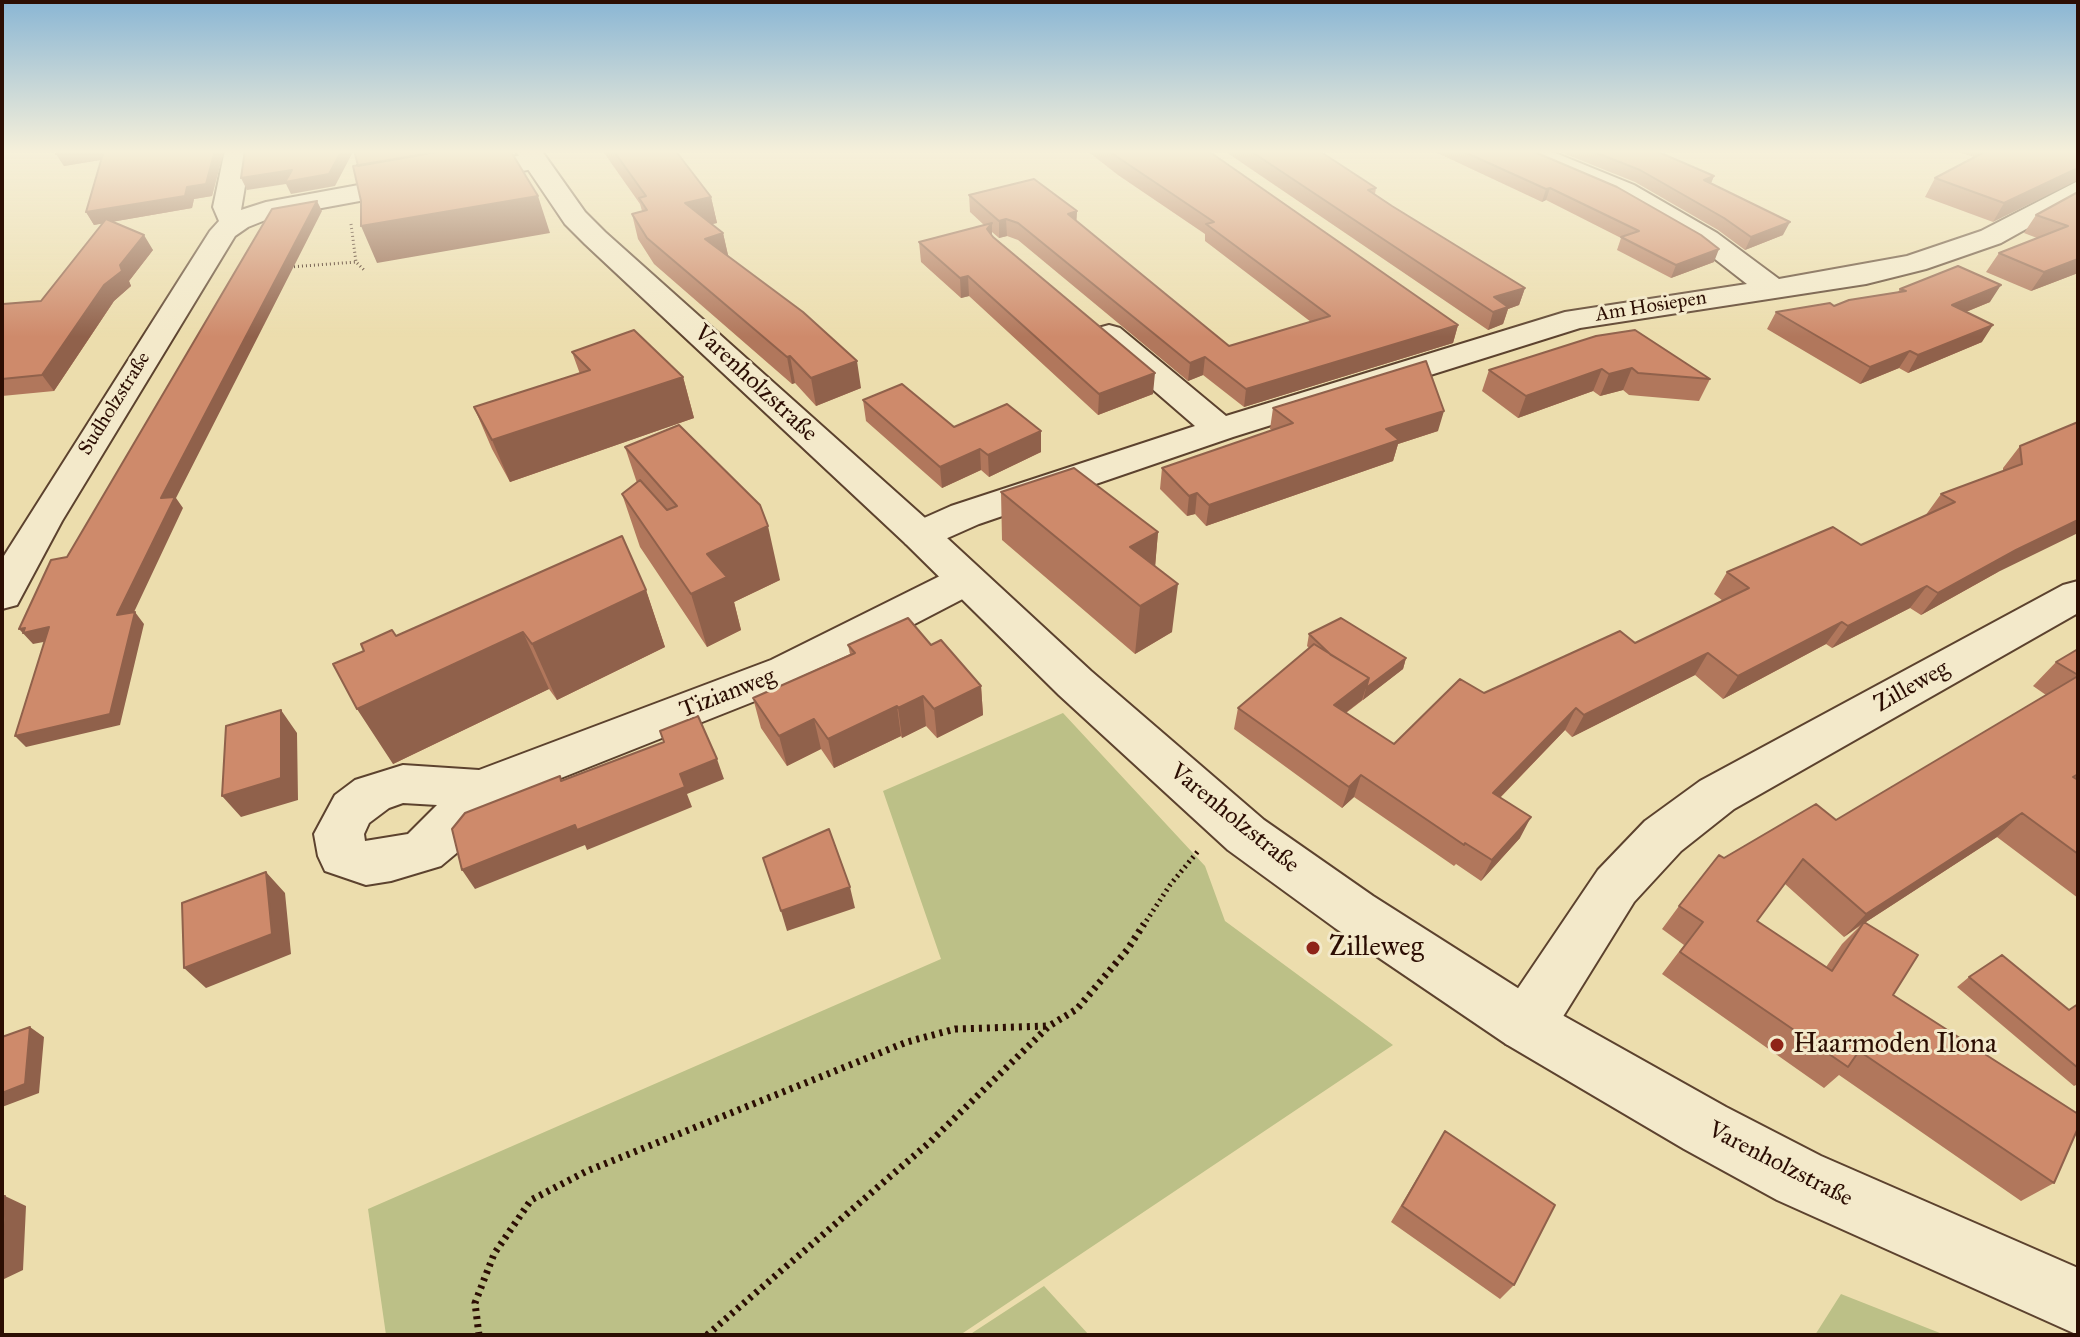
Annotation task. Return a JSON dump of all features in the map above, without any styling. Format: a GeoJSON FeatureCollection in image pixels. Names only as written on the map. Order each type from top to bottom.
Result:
{"type":"FeatureCollection","features":[{"type":"Feature","properties":{"kind":"street"},"geometry":{"type":"LineString","coordinates":[[228,212],[238,221]]}},
{"type":"Feature","properties":{"kind":"street","name":"Sudholzstraße"},"geometry":{"type":"LineString","coordinates":[[2,595],[43,521],[224,231],[238,221],[260,212]]}},
{"type":"Feature","properties":{"kind":"street","name":"Varenholzstraße"},"geometry":{"type":"LineString","coordinates":[[571,212],[1075,683],[1246,835],[1354,912],[1526,1025],[1799,1178],[2078,1302]]}},
{"type":"Feature","properties":{"kind":"street"},"geometry":{"type":"LineString","coordinates":[[1661,212],[1707,239],[1773,289]]}},
{"type":"Feature","properties":{"kind":"street","name":"Am Hosiepen"},"geometry":{"type":"LineString","coordinates":[[920,535],[965,515],[1220,429],[1470,337],[1866,275],[1916,263],[1991,237],[2037,212]]}},
{"type":"Feature","properties":{"kind":"street"},"geometry":{"type":"LineString","coordinates":[[2053,212],[2078,221]]}},
{"type":"Feature","properties":{"kind":"street"},"geometry":{"type":"LineString","coordinates":[[1089,318],[1220,429]]}},
{"type":"Feature","properties":{"kind":"street","name":"Tizianweg"},"geometry":{"type":"LineString","coordinates":[[481,789],[787,671],[966,580]]}},
{"type":"Feature","properties":{"kind":"street","name":"Zilleweg"},"geometry":{"type":"LineString","coordinates":[[1526,1025],[1616,886],[1663,836],[1717,795],[2078,595]]}},
{"type":"Feature","properties":{"kind":"path"},"geometry":{"type":"LineString","coordinates":[[349,212],[356,262],[365,271]]}},
{"type":"Feature","properties":{"kind":"path"},"geometry":{"type":"LineString","coordinates":[[278,263],[290,267],[356,262]]}},
{"type":"Feature","properties":{"kind":"path"},"geometry":{"type":"LineString","coordinates":[[707,1335],[930,1142],[1049,1026],[1077,1009],[1197,851],[1246,835]]}},
{"type":"Feature","properties":{"kind":"path"},"geometry":{"type":"LineString","coordinates":[[479,1335],[475,1303],[494,1254],[531,1200],[587,1171],[907,1042],[955,1029],[1049,1026]]}},
{"type":"Feature","properties":{"kind":"green space"},"geometry":{"type":"Polygon","coordinates":[[[1063,713],[1205,866],[1225,921],[1393,1045],[960,1335],[386,1335],[368,1209],[941,959],[883,791],[1063,713]]]}},
{"type":"Feature","properties":{"kind":"green space"},"geometry":{"type":"Polygon","coordinates":[[[1044,1286],[1089,1335],[969,1335],[1044,1286]]]}},
{"type":"Feature","properties":{"kind":"green space"},"geometry":{"type":"Polygon","coordinates":[[[1841,1294],[1945,1335],[1815,1335],[1841,1294]]]}},
{"type":"Feature","properties":{"kind":"building"},"geometry":{"type":"Polygon","coordinates":[[[270,212],[311,212],[161,498],[175,497],[117,615],[135,612],[110,714],[15,736],[49,627],[23,633],[25,628],[19,629],[51,560],[67,557],[270,212]]]}},
{"type":"Feature","properties":{"kind":"building"},"geometry":{"type":"Polygon","coordinates":[[[361,212],[441,212],[361,226],[361,212]]]}},
{"type":"Feature","properties":{"kind":"building"},"geometry":{"type":"Polygon","coordinates":[[[697,212],[723,233],[705,239],[803,312],[857,361],[811,378],[790,356],[787,357],[647,238],[632,214],[697,212]]]}},
{"type":"Feature","properties":{"kind":"building"},"geometry":{"type":"Polygon","coordinates":[[[989,212],[1073,212],[1068,214],[1229,346],[1330,316],[1206,224],[1214,222],[1200,212],[1296,212],[1458,325],[1246,389],[1205,357],[1190,363],[1018,223],[1006,219],[999,221],[989,212]]]}},
{"type":"Feature","properties":{"kind":"building"},"geometry":{"type":"Polygon","coordinates":[[[1343,212],[1402,212],[1525,288],[1494,297],[1508,307],[1493,312],[1343,212]]]}},
{"type":"Feature","properties":{"kind":"building"},"geometry":{"type":"Polygon","coordinates":[[[1600,212],[1661,212],[1719,249],[1676,265],[1621,237],[1639,231],[1600,212]]]}},
{"type":"Feature","properties":{"kind":"building"},"geometry":{"type":"Polygon","coordinates":[[[1714,212],[1770,212],[1790,222],[1751,237],[1714,212]]]}},
{"type":"Feature","properties":{"kind":"building"},"geometry":{"type":"Polygon","coordinates":[[[2078,212],[2078,259],[2044,272],[1999,253],[2068,226],[2036,215],[2078,212]]]}},
{"type":"Feature","properties":{"kind":"building"},"geometry":{"type":"Polygon","coordinates":[[[106,219],[144,235],[120,265],[122,271],[104,285],[42,375],[2,379],[2,305],[41,301],[106,219]]]}},
{"type":"Feature","properties":{"kind":"building"},"geometry":{"type":"Polygon","coordinates":[[[992,223],[987,229],[993,237],[1155,373],[1099,394],[968,276],[960,278],[919,242],[992,223]]]}},
{"type":"Feature","properties":{"kind":"building"},"geometry":{"type":"Polygon","coordinates":[[[1958,266],[2001,285],[1952,305],[1993,325],[1918,355],[1910,351],[1870,367],[1776,312],[1830,303],[1834,306],[1849,300],[1906,291],[1900,289],[1958,266]]]}},
{"type":"Feature","properties":{"kind":"building"},"geometry":{"type":"Polygon","coordinates":[[[634,330],[683,377],[492,440],[474,407],[590,370],[572,352],[634,330]]]}},
{"type":"Feature","properties":{"kind":"building"},"geometry":{"type":"Polygon","coordinates":[[[1635,330],[1710,379],[1638,373],[1632,368],[1609,374],[1602,369],[1526,396],[1489,370],[1596,336],[1635,330]]]}},
{"type":"Feature","properties":{"kind":"building"},"geometry":{"type":"Polygon","coordinates":[[[1426,361],[1444,411],[1386,429],[1399,440],[1209,505],[1197,493],[1189,496],[1162,468],[1293,423],[1273,408],[1426,361]]]}},
{"type":"Feature","properties":{"kind":"building"},"geometry":{"type":"Polygon","coordinates":[[[902,384],[954,427],[1007,404],[1041,431],[988,455],[980,449],[940,467],[863,400],[902,384]]]}},
{"type":"Feature","properties":{"kind":"building"},"geometry":{"type":"Polygon","coordinates":[[[2078,422],[2078,520],[1938,593],[1927,586],[1848,626],[1842,622],[1738,676],[1708,653],[1584,715],[1576,708],[1493,793],[1531,817],[1492,860],[1464,845],[1361,775],[1349,787],[1238,708],[1314,644],[1369,678],[1334,705],[1394,744],[1460,679],[1484,693],[1620,631],[1635,643],[1749,588],[1727,572],[1833,527],[1861,545],[1955,502],[1941,494],[2022,464],[2020,446],[2078,422]]]}},
{"type":"Feature","properties":{"kind":"building"},"geometry":{"type":"Polygon","coordinates":[[[679,425],[760,505],[768,526],[707,554],[727,577],[691,594],[622,494],[640,480],[667,510],[677,506],[625,447],[679,425]]]}},
{"type":"Feature","properties":{"kind":"building"},"geometry":{"type":"Polygon","coordinates":[[[1074,468],[1158,532],[1130,547],[1178,584],[1140,606],[1001,492],[1074,468]]]}},
{"type":"Feature","properties":{"kind":"building"},"geometry":{"type":"Polygon","coordinates":[[[622,536],[646,590],[532,644],[523,632],[357,709],[333,664],[364,651],[361,644],[392,630],[396,636],[622,536]]]}},
{"type":"Feature","properties":{"kind":"building"},"geometry":{"type":"Polygon","coordinates":[[[908,618],[931,645],[941,640],[981,686],[934,709],[923,696],[828,739],[814,719],[779,736],[753,698],[855,653],[848,645],[908,618]]]}},
{"type":"Feature","properties":{"kind":"building"},"geometry":{"type":"Polygon","coordinates":[[[1341,618],[1406,658],[1366,688],[1369,678],[1331,655],[1309,634],[1341,618]]]}},
{"type":"Feature","properties":{"kind":"building"},"geometry":{"type":"Polygon","coordinates":[[[2078,649],[2078,675],[2056,662],[2078,649]]]}},
{"type":"Feature","properties":{"kind":"building"},"geometry":{"type":"Polygon","coordinates":[[[2078,676],[2078,774],[2073,777],[2078,780],[2078,854],[2022,813],[1866,914],[1803,859],[1757,921],[1832,971],[1864,922],[1918,955],[1893,995],[2078,1114],[2078,1128],[2054,1183],[1859,1051],[1848,1067],[1680,952],[1703,922],[1679,906],[1719,855],[1724,858],[1816,804],[1836,820],[2078,676]]]}},
{"type":"Feature","properties":{"kind":"building"},"geometry":{"type":"Polygon","coordinates":[[[281,710],[281,778],[222,796],[226,726],[281,710]]]}},
{"type":"Feature","properties":{"kind":"building"},"geometry":{"type":"Polygon","coordinates":[[[698,716],[717,759],[680,774],[685,787],[577,830],[575,825],[462,870],[452,829],[465,813],[560,776],[561,781],[664,742],[660,731],[698,716]]]}},
{"type":"Feature","properties":{"kind":"building"},"geometry":{"type":"Polygon","coordinates":[[[829,829],[850,887],[781,911],[763,858],[829,829]]]}},
{"type":"Feature","properties":{"kind":"building"},"geometry":{"type":"Polygon","coordinates":[[[266,872],[272,934],[184,968],[182,903],[266,872]]]}},
{"type":"Feature","properties":{"kind":"building"},"geometry":{"type":"Polygon","coordinates":[[[2002,955],[2069,1010],[2078,1004],[2078,1068],[1969,977],[2002,955]]]}},
{"type":"Feature","properties":{"kind":"building"},"geometry":{"type":"Polygon","coordinates":[[[30,1027],[25,1084],[2,1093],[2,1037],[30,1027]]]}},
{"type":"Feature","properties":{"kind":"building"},"geometry":{"type":"Polygon","coordinates":[[[1445,1131],[1555,1205],[1514,1285],[1402,1206],[1445,1131]]]}},
{"type":"Feature","properties":{"kind":"building"},"geometry":{"type":"Polygon","coordinates":[[[5,1196],[2,1255],[2,1197],[5,1196]]]}},
{"type":"Feature","properties":{"kind":"place","name":"Zilleweg"},"geometry":{"type":"Point","coordinates":[1313,948]}},
{"type":"Feature","properties":{"kind":"place","name":"Haarmoden Ilona"},"geometry":{"type":"Point","coordinates":[1777,1045]}}]}
